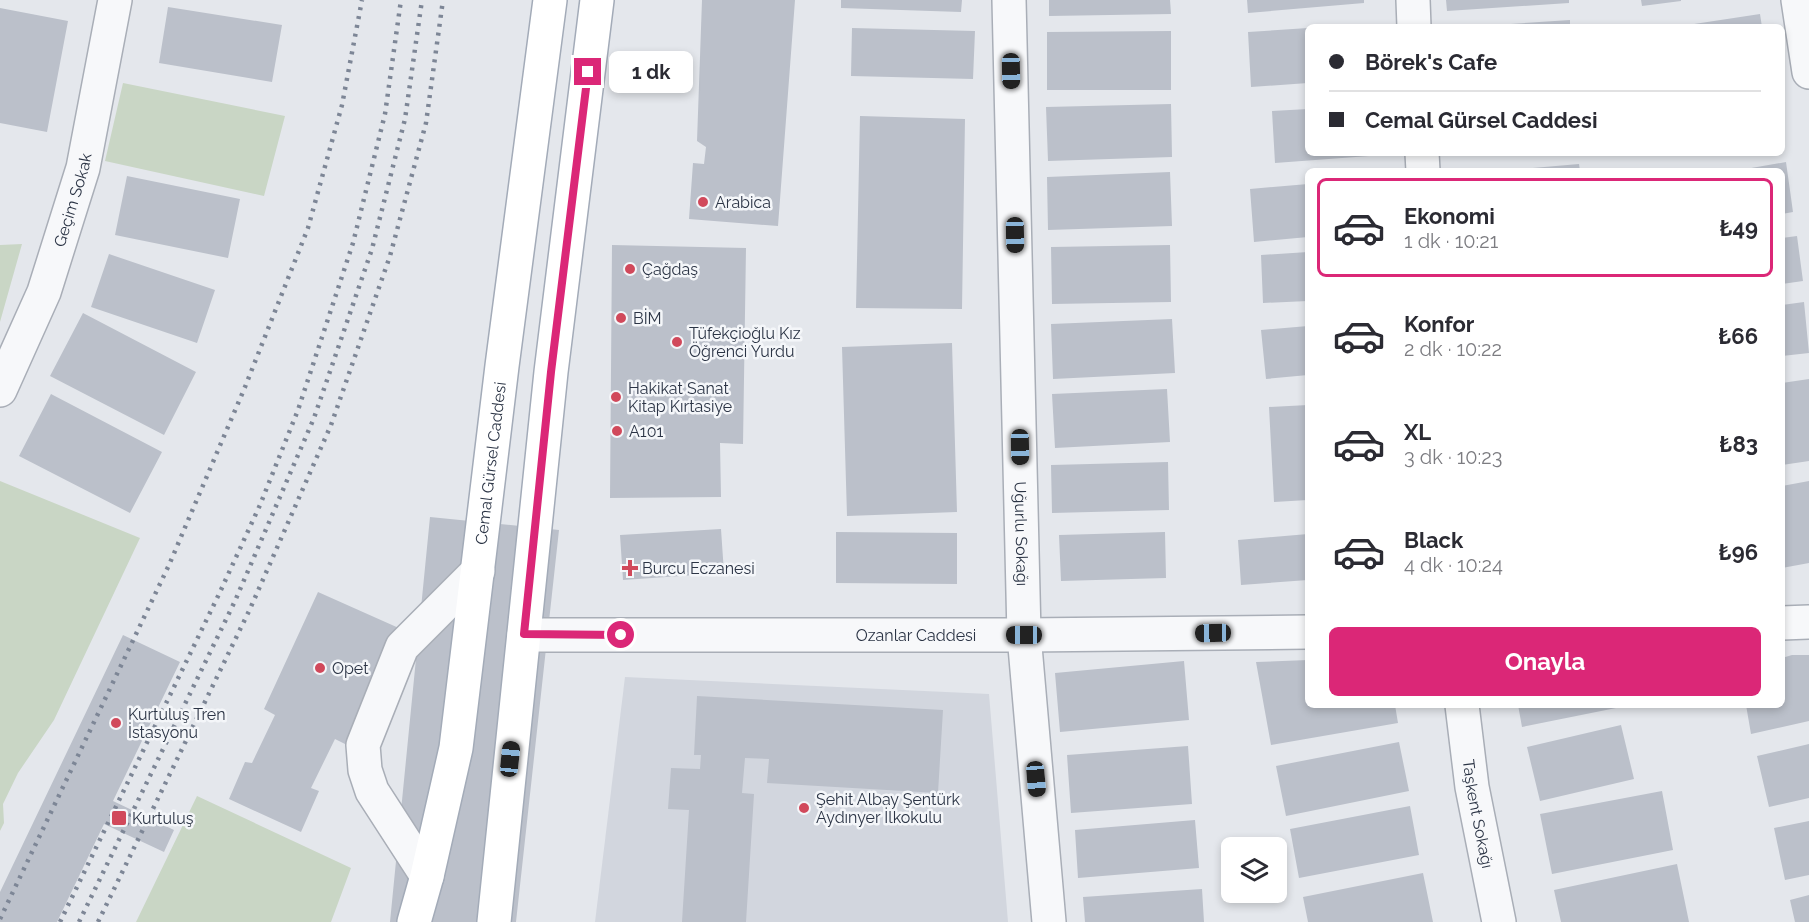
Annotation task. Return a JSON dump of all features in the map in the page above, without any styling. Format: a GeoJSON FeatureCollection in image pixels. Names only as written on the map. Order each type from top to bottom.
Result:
{"type":"FeatureCollection","features":[{"type":"Feature","properties":{"kind":"main road","name":"Cemal Gürsel Caddesi"},"geometry":{"type":"LineString","coordinates":[[414,922],[427,876],[456,748],[550,0]]}},
{"type":"Feature","properties":{"kind":"main road"},"geometry":{"type":"LineString","coordinates":[[494,922],[551,372],[597,0]]}},
{"type":"Feature","properties":{"kind":"street","name":"Geçim Sokak"},"geometry":{"type":"LineString","coordinates":[[0,390],[44,292],[83,168],[114,0]]}},
{"type":"Feature","properties":{"kind":"street","name":"Uğurlu Sokağı"},"geometry":{"type":"LineString","coordinates":[[1009,0],[1024,635],[1049,922]]}},
{"type":"Feature","properties":{"kind":"street"},"geometry":{"type":"LineString","coordinates":[[1413,0],[1414,24]]}},
{"type":"Feature","properties":{"kind":"street"},"geometry":{"type":"LineString","coordinates":[[1798,0],[1809,72]]}},
{"type":"Feature","properties":{"kind":"street"},"geometry":{"type":"LineString","coordinates":[[427,876],[372,791],[364,770],[363,746],[402,646],[478,571]]}},
{"type":"Feature","properties":{"kind":"street"},"geometry":{"type":"LineString","coordinates":[[1785,623],[1809,622]]}},
{"type":"Feature","properties":{"kind":"street","name":"Ozanlar Caddesi"},"geometry":{"type":"LineString","coordinates":[[524,634],[1024,635],[1305,632]]}},
{"type":"Feature","properties":{"kind":"street","name":"Taşkent Sokağı"},"geometry":{"type":"LineString","coordinates":[[1462,708],[1472,787],[1499,922]]}},
{"type":"Feature","properties":{"kind":"shaded area","name":"Şehit Albay Şentürk Aydınyer İlkokulu"},"geometry":{"type":"Polygon","coordinates":[[[625,677],[989,694],[1008,922],[595,922],[625,677]]]}},
{"type":"Feature","properties":{"kind":"green space"},"geometry":{"type":"Polygon","coordinates":[[[123,83],[285,116],[264,196],[105,161],[123,83]]]}},
{"type":"Feature","properties":{"kind":"green space"},"geometry":{"type":"Polygon","coordinates":[[[22,244],[0,322],[0,245],[22,244]]]}},
{"type":"Feature","properties":{"kind":"green space"},"geometry":{"type":"Polygon","coordinates":[[[0,481],[140,538],[54,720],[18,773],[3,804],[4,823],[0,831],[0,481]]]}},
{"type":"Feature","properties":{"kind":"green space"},"geometry":{"type":"Polygon","coordinates":[[[197,796],[351,868],[331,922],[136,922],[197,796]]]}},
{"type":"Feature","properties":{"kind":"building"},"geometry":{"type":"Polygon","coordinates":[[[702,0],[795,0],[778,226],[689,219],[693,163],[704,164],[706,147],[697,141],[702,0]]]}},
{"type":"Feature","properties":{"kind":"building"},"geometry":{"type":"Polygon","coordinates":[[[841,0],[962,0],[961,12],[841,8],[841,0]]]}},
{"type":"Feature","properties":{"kind":"building"},"geometry":{"type":"Polygon","coordinates":[[[1049,0],[1170,0],[1171,14],[1049,16],[1049,0]]]}},
{"type":"Feature","properties":{"kind":"building"},"geometry":{"type":"Polygon","coordinates":[[[1247,0],[1364,0],[1364,3],[1248,13],[1247,0]]]}},
{"type":"Feature","properties":{"kind":"building"},"geometry":{"type":"Polygon","coordinates":[[[1446,0],[1569,0],[1569,3],[1447,11],[1446,0]]]}},
{"type":"Feature","properties":{"kind":"building"},"geometry":{"type":"Polygon","coordinates":[[[1641,0],[1681,0],[1681,1],[1642,6],[1641,0]]]}},
{"type":"Feature","properties":{"kind":"building"},"geometry":{"type":"Polygon","coordinates":[[[168,7],[282,25],[272,82],[159,63],[168,7]]]}},
{"type":"Feature","properties":{"kind":"building"},"geometry":{"type":"Polygon","coordinates":[[[0,8],[68,21],[47,132],[0,123],[0,8]]]}},
{"type":"Feature","properties":{"kind":"building"},"geometry":{"type":"Polygon","coordinates":[[[1760,14],[1762,24],[1694,24],[1760,14]]]}},
{"type":"Feature","properties":{"kind":"building"},"geometry":{"type":"Polygon","coordinates":[[[1570,20],[1570,24],[1511,24],[1570,20]]]}},
{"type":"Feature","properties":{"kind":"building"},"geometry":{"type":"Polygon","coordinates":[[[852,28],[975,31],[973,79],[851,76],[852,28]]]}},
{"type":"Feature","properties":{"kind":"building"},"geometry":{"type":"Polygon","coordinates":[[[1305,28],[1305,83],[1251,87],[1248,32],[1305,28]]]}},
{"type":"Feature","properties":{"kind":"building"},"geometry":{"type":"Polygon","coordinates":[[[1171,31],[1171,90],[1047,90],[1047,32],[1171,31]]]}},
{"type":"Feature","properties":{"kind":"building"},"geometry":{"type":"Polygon","coordinates":[[[1171,104],[1172,157],[1048,161],[1046,107],[1171,104]]]}},
{"type":"Feature","properties":{"kind":"building"},"geometry":{"type":"Polygon","coordinates":[[[1305,109],[1305,156],[1369,156],[1275,163],[1272,111],[1305,109]]]}},
{"type":"Feature","properties":{"kind":"building"},"geometry":{"type":"Polygon","coordinates":[[[860,116],[965,119],[962,309],[856,308],[860,116]]]}},
{"type":"Feature","properties":{"kind":"building"},"geometry":{"type":"Polygon","coordinates":[[[1786,162],[1793,212],[1785,213],[1785,168],[1751,168],[1786,162]]]}},
{"type":"Feature","properties":{"kind":"building"},"geometry":{"type":"Polygon","coordinates":[[[1579,164],[1580,168],[1532,168],[1579,164]]]}},
{"type":"Feature","properties":{"kind":"building"},"geometry":{"type":"Polygon","coordinates":[[[1170,172],[1172,226],[1048,230],[1047,177],[1170,172]]]}},
{"type":"Feature","properties":{"kind":"building"},"geometry":{"type":"Polygon","coordinates":[[[127,176],[240,199],[228,258],[115,235],[127,176]]]}},
{"type":"Feature","properties":{"kind":"building"},"geometry":{"type":"Polygon","coordinates":[[[1305,184],[1305,237],[1254,242],[1250,189],[1305,184]]]}},
{"type":"Feature","properties":{"kind":"building"},"geometry":{"type":"Polygon","coordinates":[[[1797,236],[1803,281],[1785,284],[1785,238],[1797,236]]]}},
{"type":"Feature","properties":{"kind":"building"},"geometry":{"type":"Polygon","coordinates":[[[612,245],[746,248],[743,444],[720,443],[721,497],[610,498],[612,245]]]}},
{"type":"Feature","properties":{"kind":"building"},"geometry":{"type":"Polygon","coordinates":[[[1170,245],[1171,302],[1052,304],[1051,247],[1170,245]]]}},
{"type":"Feature","properties":{"kind":"building"},"geometry":{"type":"Polygon","coordinates":[[[1305,252],[1305,301],[1263,303],[1261,255],[1305,252]]]}},
{"type":"Feature","properties":{"kind":"building"},"geometry":{"type":"Polygon","coordinates":[[[109,254],[215,290],[197,343],[91,307],[109,254]]]}},
{"type":"Feature","properties":{"kind":"building"},"geometry":{"type":"Polygon","coordinates":[[[1804,302],[1809,353],[1785,356],[1785,305],[1804,302]]]}},
{"type":"Feature","properties":{"kind":"building"},"geometry":{"type":"Polygon","coordinates":[[[83,313],[196,372],[164,435],[50,376],[83,313]]]}},
{"type":"Feature","properties":{"kind":"building"},"geometry":{"type":"Polygon","coordinates":[[[1172,319],[1175,373],[1053,379],[1051,324],[1172,319]]]}},
{"type":"Feature","properties":{"kind":"building"},"geometry":{"type":"Polygon","coordinates":[[[1305,326],[1305,375],[1266,379],[1261,330],[1305,326]]]}},
{"type":"Feature","properties":{"kind":"building"},"geometry":{"type":"Polygon","coordinates":[[[952,343],[957,512],[847,516],[842,347],[952,343]]]}},
{"type":"Feature","properties":{"kind":"building"},"geometry":{"type":"Polygon","coordinates":[[[1809,379],[1809,461],[1785,465],[1785,383],[1809,379]]]}},
{"type":"Feature","properties":{"kind":"building"},"geometry":{"type":"Polygon","coordinates":[[[1167,389],[1170,442],[1055,448],[1052,394],[1167,389]]]}},
{"type":"Feature","properties":{"kind":"building"},"geometry":{"type":"Polygon","coordinates":[[[51,394],[162,452],[130,513],[19,456],[51,394]]]}},
{"type":"Feature","properties":{"kind":"building"},"geometry":{"type":"Polygon","coordinates":[[[1305,405],[1305,500],[1274,502],[1269,407],[1305,405]]]}},
{"type":"Feature","properties":{"kind":"building"},"geometry":{"type":"Polygon","coordinates":[[[1168,462],[1169,510],[1052,513],[1051,465],[1168,462]]]}},
{"type":"Feature","properties":{"kind":"building"},"geometry":{"type":"Polygon","coordinates":[[[1809,481],[1809,563],[1785,567],[1785,485],[1809,481]]]}},
{"type":"Feature","properties":{"kind":"building"},"geometry":{"type":"Polygon","coordinates":[[[430,517],[559,530],[516,922],[390,922],[430,517]]]}},
{"type":"Feature","properties":{"kind":"building"},"geometry":{"type":"Polygon","coordinates":[[[721,529],[724,573],[623,580],[620,535],[721,529]]]}},
{"type":"Feature","properties":{"kind":"building"},"geometry":{"type":"Polygon","coordinates":[[[836,532],[957,533],[957,584],[836,583],[836,532]]]}},
{"type":"Feature","properties":{"kind":"building"},"geometry":{"type":"Polygon","coordinates":[[[1165,532],[1166,578],[1061,581],[1059,535],[1165,532]]]}},
{"type":"Feature","properties":{"kind":"building"},"geometry":{"type":"Polygon","coordinates":[[[1305,534],[1305,580],[1241,585],[1238,540],[1305,534]]]}},
{"type":"Feature","properties":{"kind":"building"},"geometry":{"type":"Polygon","coordinates":[[[318,592],[401,629],[349,746],[335,739],[311,788],[319,791],[301,832],[229,799],[245,762],[252,763],[275,715],[264,709],[318,592]]]}},
{"type":"Feature","properties":{"kind":"building","name":"Kurtuluş Tren İstasyonu"},"geometry":{"type":"Polygon","coordinates":[[[123,635],[180,662],[113,801],[174,830],[164,852],[104,824],[57,922],[0,922],[0,892],[123,635]]]}},
{"type":"Feature","properties":{"kind":"building"},"geometry":{"type":"Polygon","coordinates":[[[1809,655],[1809,721],[1751,734],[1747,708],[1785,708],[1785,657],[1809,655]]]}},
{"type":"Feature","properties":{"kind":"building"},"geometry":{"type":"Polygon","coordinates":[[[1305,660],[1305,708],[1396,708],[1398,723],[1271,745],[1256,662],[1305,660]]]}},
{"type":"Feature","properties":{"kind":"building"},"geometry":{"type":"Polygon","coordinates":[[[1184,661],[1189,720],[1060,732],[1055,673],[1184,661]]]}},
{"type":"Feature","properties":{"kind":"building"},"geometry":{"type":"Polygon","coordinates":[[[697,696],[943,710],[938,793],[767,783],[769,759],[745,758],[742,793],[754,794],[746,922],[682,922],[689,810],[668,809],[671,768],[700,769],[701,755],[694,755],[697,696]]]}},
{"type":"Feature","properties":{"kind":"building"},"geometry":{"type":"Polygon","coordinates":[[[1519,708],[1616,708],[1522,727],[1519,708]]]}},
{"type":"Feature","properties":{"kind":"building"},"geometry":{"type":"Polygon","coordinates":[[[1621,725],[1634,779],[1540,801],[1527,747],[1621,725]]]}},
{"type":"Feature","properties":{"kind":"building"},"geometry":{"type":"Polygon","coordinates":[[[1399,742],[1409,791],[1286,816],[1276,766],[1399,742]]]}},
{"type":"Feature","properties":{"kind":"building"},"geometry":{"type":"Polygon","coordinates":[[[1809,744],[1809,798],[1769,807],[1757,756],[1809,744]]]}},
{"type":"Feature","properties":{"kind":"building"},"geometry":{"type":"Polygon","coordinates":[[[1188,746],[1192,804],[1071,813],[1067,755],[1188,746]]]}},
{"type":"Feature","properties":{"kind":"building"},"geometry":{"type":"Polygon","coordinates":[[[1662,791],[1673,850],[1552,874],[1540,814],[1662,791]]]}},
{"type":"Feature","properties":{"kind":"building"},"geometry":{"type":"Polygon","coordinates":[[[1410,806],[1419,855],[1299,878],[1290,829],[1410,806]]]}},
{"type":"Feature","properties":{"kind":"building"},"geometry":{"type":"Polygon","coordinates":[[[1195,820],[1199,868],[1078,878],[1075,830],[1195,820]]]}},
{"type":"Feature","properties":{"kind":"building"},"geometry":{"type":"Polygon","coordinates":[[[1809,821],[1809,875],[1785,880],[1774,828],[1809,821]]]}},
{"type":"Feature","properties":{"kind":"building"},"geometry":{"type":"Polygon","coordinates":[[[1677,864],[1689,922],[1561,922],[1554,890],[1677,864]]]}},
{"type":"Feature","properties":{"kind":"building"},"geometry":{"type":"Polygon","coordinates":[[[1423,873],[1433,922],[1308,922],[1303,897],[1423,873]]]}},
{"type":"Feature","properties":{"kind":"building"},"geometry":{"type":"Polygon","coordinates":[[[1202,889],[1204,922],[1085,922],[1083,897],[1202,889]]]}},
{"type":"Feature","properties":{"kind":"building"},"geometry":{"type":"Polygon","coordinates":[[[1809,895],[1809,922],[1795,922],[1790,900],[1809,895]]]}},
{"type":"Feature","properties":{"kind":"railway"},"geometry":{"type":"LineString","coordinates":[[0,919],[169,565],[245,387],[308,228],[342,105],[362,0]]}},
{"type":"Feature","properties":{"kind":"railway"},"geometry":{"type":"LineString","coordinates":[[60,922],[220,592],[260,505],[298,410],[353,243],[385,114],[401,0]]}},
{"type":"Feature","properties":{"kind":"railway"},"geometry":{"type":"LineString","coordinates":[[79,922],[235,601],[314,418],[372,249],[405,119],[422,0]]}},
{"type":"Feature","properties":{"kind":"railway"},"geometry":{"type":"LineString","coordinates":[[98,922],[250,609],[331,425],[390,256],[426,123],[443,0]]}},
{"type":"Feature","properties":{"kind":"place","name":"Arabica"},"geometry":{"type":"Point","coordinates":[703,202]}},
{"type":"Feature","properties":{"kind":"place","name":"Çağdaş"},"geometry":{"type":"Point","coordinates":[630,269]}},
{"type":"Feature","properties":{"kind":"place","name":"BİM"},"geometry":{"type":"Point","coordinates":[621,318]}},
{"type":"Feature","properties":{"kind":"place","name":"Tüfekçioğlu Kız Öğrenci Yurdu"},"geometry":{"type":"Point","coordinates":[677,342]}},
{"type":"Feature","properties":{"kind":"place","name":"Hakikat Sanat Kitap Kırtasiye"},"geometry":{"type":"Point","coordinates":[616,397]}},
{"type":"Feature","properties":{"kind":"place","name":"A101"},"geometry":{"type":"Point","coordinates":[617,431]}},
{"type":"Feature","properties":{"kind":"place","name":"Burcu Eczanesi"},"geometry":{"type":"Point","coordinates":[630,568]}},
{"type":"Feature","properties":{"kind":"place","name":"Opet"},"geometry":{"type":"Point","coordinates":[320,668]}},
{"type":"Feature","properties":{"kind":"place","name":"Kurtuluş Tren İstasyonu"},"geometry":{"type":"Point","coordinates":[116,723]}},
{"type":"Feature","properties":{"kind":"place","name":"Şehit Albay Şentürk Aydınyer İlkokulu"},"geometry":{"type":"Point","coordinates":[804,808]}},
{"type":"Feature","properties":{"kind":"place","name":"Kurtuluş"},"geometry":{"type":"Point","coordinates":[119,818]}},
{"type":"Feature","properties":{"kind":"route"},"geometry":{"type":"LineString","coordinates":[[588,72],[551,372],[524,634],[621,635]]}}]}
